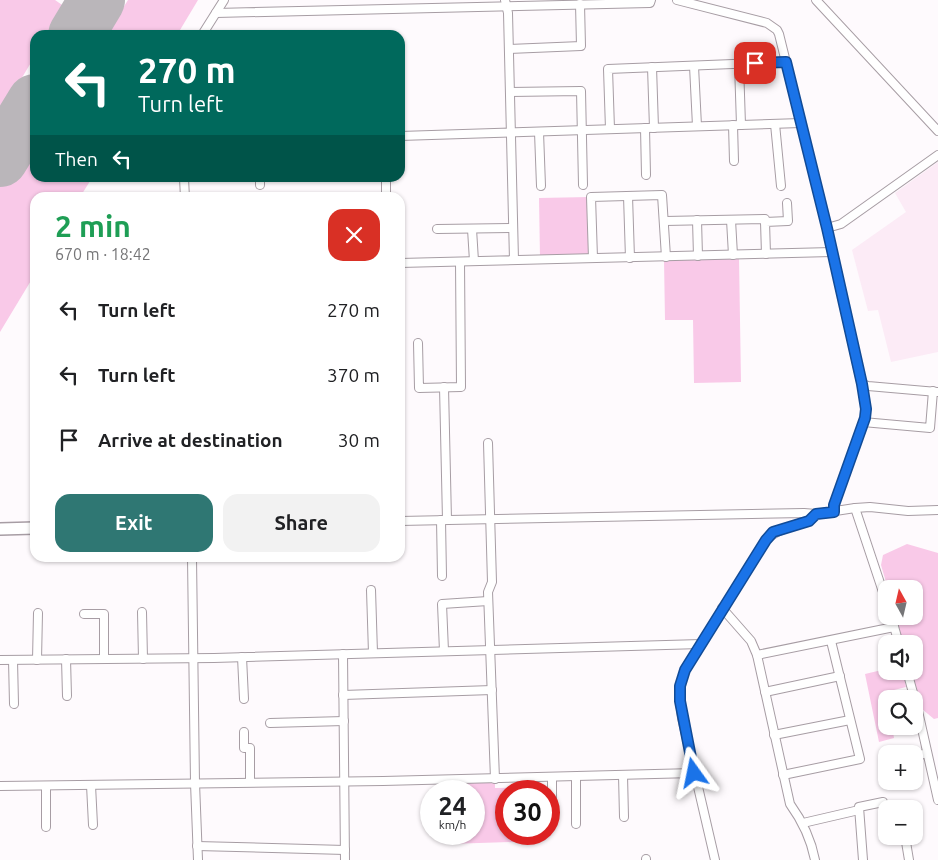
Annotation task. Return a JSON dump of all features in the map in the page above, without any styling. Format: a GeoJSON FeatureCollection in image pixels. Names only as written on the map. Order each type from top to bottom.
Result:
{"type":"FeatureCollection","features":[{"type":"Feature","properties":{"kind":"street"},"geometry":{"type":"LineString","coordinates":[[205,30],[224,0]]}},
{"type":"Feature","properties":{"kind":"street"},"geometry":{"type":"LineString","coordinates":[[216,13],[434,4],[580,4],[650,2],[651,0]]}},
{"type":"Feature","properties":{"kind":"street"},"geometry":{"type":"LineString","coordinates":[[677,0],[767,23],[777,30],[779,34],[827,228],[866,409],[834,505],[834,512]]}},
{"type":"Feature","properties":{"kind":"street"},"geometry":{"type":"LineString","coordinates":[[816,0],[938,131]]}},
{"type":"Feature","properties":{"kind":"street"},"geometry":{"type":"LineString","coordinates":[[505,3],[508,13],[514,260]]}},
{"type":"Feature","properties":{"kind":"street"},"geometry":{"type":"LineString","coordinates":[[509,49],[581,46],[580,4]]}},
{"type":"Feature","properties":{"kind":"street"},"geometry":{"type":"LineString","coordinates":[[610,129],[608,69],[786,62]]}},
{"type":"Feature","properties":{"kind":"street"},"geometry":{"type":"LineString","coordinates":[[734,160],[739,64]]}},
{"type":"Feature","properties":{"kind":"street"},"geometry":{"type":"LineString","coordinates":[[694,66],[696,126]]}},
{"type":"Feature","properties":{"kind":"street"},"geometry":{"type":"LineString","coordinates":[[652,67],[654,128]]}},
{"type":"Feature","properties":{"kind":"street"},"geometry":{"type":"LineString","coordinates":[[510,92],[581,91],[583,185]]}},
{"type":"Feature","properties":{"kind":"street"},"geometry":{"type":"LineString","coordinates":[[405,136],[801,123]]}},
{"type":"Feature","properties":{"kind":"street"},"geometry":{"type":"LineString","coordinates":[[775,124],[781,186]]}},
{"type":"Feature","properties":{"kind":"street"},"geometry":{"type":"LineString","coordinates":[[644,128],[646,175]]}},
{"type":"Feature","properties":{"kind":"street"},"geometry":{"type":"LineString","coordinates":[[539,132],[541,186]]}},
{"type":"Feature","properties":{"kind":"street"},"geometry":{"type":"LineString","coordinates":[[827,228],[841,224],[938,155]]}},
{"type":"Feature","properties":{"kind":"street"},"geometry":{"type":"LineString","coordinates":[[593,258],[591,197],[662,195],[666,257]]}},
{"type":"Feature","properties":{"kind":"street"},"geometry":{"type":"LineString","coordinates":[[628,196],[630,258]]}},
{"type":"Feature","properties":{"kind":"street"},"geometry":{"type":"LineString","coordinates":[[765,222],[788,221],[787,203]]}},
{"type":"Feature","properties":{"kind":"street"},"geometry":{"type":"LineString","coordinates":[[665,221],[765,219],[766,254]]}},
{"type":"Feature","properties":{"kind":"street"},"geometry":{"type":"LineString","coordinates":[[697,220],[698,256]]}},
{"type":"Feature","properties":{"kind":"street"},"geometry":{"type":"LineString","coordinates":[[731,220],[733,255]]}},
{"type":"Feature","properties":{"kind":"street"},"geometry":{"type":"LineString","coordinates":[[472,228],[474,261]]}},
{"type":"Feature","properties":{"kind":"street"},"geometry":{"type":"LineString","coordinates":[[437,229],[513,228]]}},
{"type":"Feature","properties":{"kind":"street"},"geometry":{"type":"LineString","coordinates":[[405,263],[832,252]]}},
{"type":"Feature","properties":{"kind":"street"},"geometry":{"type":"LineString","coordinates":[[418,343],[419,388],[461,387],[460,262]]}},
{"type":"Feature","properties":{"kind":"street"},"geometry":{"type":"LineString","coordinates":[[862,384],[936,392],[930,428],[863,422]]}},
{"type":"Feature","properties":{"kind":"street"},"geometry":{"type":"LineString","coordinates":[[442,576],[444,387]]}},
{"type":"Feature","properties":{"kind":"street"},"geometry":{"type":"LineString","coordinates":[[488,442],[492,582],[488,592],[488,601],[494,779]]}},
{"type":"Feature","properties":{"kind":"street"},"geometry":{"type":"LineString","coordinates":[[405,521],[816,514],[870,507],[908,512],[938,510]]}},
{"type":"Feature","properties":{"kind":"street"},"geometry":{"type":"LineString","coordinates":[[855,508],[879,580]]}},
{"type":"Feature","properties":{"kind":"street"},"geometry":{"type":"LineString","coordinates":[[714,860],[682,718],[680,686],[685,670],[766,540],[773,532],[809,521],[816,514]]}},
{"type":"Feature","properties":{"kind":"street"},"geometry":{"type":"LineString","coordinates":[[0,529],[30,528]]}},
{"type":"Feature","properties":{"kind":"street"},"geometry":{"type":"LineString","coordinates":[[192,562],[198,860]]}},
{"type":"Feature","properties":{"kind":"street"},"geometry":{"type":"LineString","coordinates":[[371,590],[373,653]]}},
{"type":"Feature","properties":{"kind":"street"},"geometry":{"type":"LineString","coordinates":[[444,651],[442,604],[488,601]]}},
{"type":"Feature","properties":{"kind":"street"},"geometry":{"type":"LineString","coordinates":[[722,608],[751,641],[757,655],[790,804],[803,823],[815,860]]}},
{"type":"Feature","properties":{"kind":"street"},"geometry":{"type":"LineString","coordinates":[[142,612],[143,659]]}},
{"type":"Feature","properties":{"kind":"street"},"geometry":{"type":"LineString","coordinates":[[37,660],[38,613]]}},
{"type":"Feature","properties":{"kind":"street"},"geometry":{"type":"LineString","coordinates":[[84,614],[104,614],[104,659]]}},
{"type":"Feature","properties":{"kind":"street"},"geometry":{"type":"LineString","coordinates":[[757,655],[894,627],[896,635]]}},
{"type":"Feature","properties":{"kind":"street"},"geometry":{"type":"LineString","coordinates":[[783,775],[860,760],[832,641]]}},
{"type":"Feature","properties":{"kind":"street"},"geometry":{"type":"LineString","coordinates":[[0,660],[242,657],[701,644]]}},
{"type":"Feature","properties":{"kind":"street"},"geometry":{"type":"LineString","coordinates":[[343,654],[346,860]]}},
{"type":"Feature","properties":{"kind":"street"},"geometry":{"type":"LineString","coordinates":[[242,657],[244,699]]}},
{"type":"Feature","properties":{"kind":"street"},"geometry":{"type":"LineString","coordinates":[[66,659],[67,696]]}},
{"type":"Feature","properties":{"kind":"street"},"geometry":{"type":"LineString","coordinates":[[13,660],[14,704]]}},
{"type":"Feature","properties":{"kind":"street"},"geometry":{"type":"LineString","coordinates":[[765,692],[840,676]]}},
{"type":"Feature","properties":{"kind":"street"},"geometry":{"type":"LineString","coordinates":[[343,695],[492,690]]}},
{"type":"Feature","properties":{"kind":"street"},"geometry":{"type":"LineString","coordinates":[[774,735],[850,720]]}},
{"type":"Feature","properties":{"kind":"street"},"geometry":{"type":"LineString","coordinates":[[270,723],[344,721]]}},
{"type":"Feature","properties":{"kind":"street"},"geometry":{"type":"LineString","coordinates":[[244,732],[244,748],[250,748],[250,782]]}},
{"type":"Feature","properties":{"kind":"street"},"geometry":{"type":"LineString","coordinates":[[922,735],[938,800]]}},
{"type":"Feature","properties":{"kind":"street"},"geometry":{"type":"LineString","coordinates":[[923,754],[927,753]]}},
{"type":"Feature","properties":{"kind":"street"},"geometry":{"type":"LineString","coordinates":[[0,786],[344,782],[694,773]]}},
{"type":"Feature","properties":{"kind":"street"},"geometry":{"type":"LineString","coordinates":[[623,775],[624,817]]}},
{"type":"Feature","properties":{"kind":"street"},"geometry":{"type":"LineString","coordinates":[[576,777],[576,824]]}},
{"type":"Feature","properties":{"kind":"street"},"geometry":{"type":"LineString","coordinates":[[91,785],[93,825]]}},
{"type":"Feature","properties":{"kind":"street"},"geometry":{"type":"LineString","coordinates":[[46,786],[46,827]]}},
{"type":"Feature","properties":{"kind":"street"},"geometry":{"type":"LineString","coordinates":[[803,823],[859,810],[859,807],[878,803]]}},
{"type":"Feature","properties":{"kind":"street"},"geometry":{"type":"LineString","coordinates":[[859,810],[863,860]]}},
{"type":"Feature","properties":{"kind":"street"},"geometry":{"type":"LineString","coordinates":[[906,845],[909,860]]}},
{"type":"Feature","properties":{"kind":"street"},"geometry":{"type":"LineString","coordinates":[[197,846],[345,850]]}},
{"type":"Feature","properties":{"kind":"shaded area"},"geometry":{"type":"Polygon","coordinates":[[[0,0],[55,0],[65,7],[51,30],[30,30],[30,64],[0,114],[0,0]]]}},
{"type":"Feature","properties":{"kind":"shaded area"},"geometry":{"type":"Polygon","coordinates":[[[128,0],[198,0],[180,30],[109,30],[128,0]]]}},
{"type":"Feature","properties":{"kind":"shaded area"},"geometry":{"type":"Polygon","coordinates":[[[97,26],[104,30],[94,30],[97,26]]]}},
{"type":"Feature","properties":{"kind":"shaded area"},"geometry":{"type":"Polygon","coordinates":[[[30,135],[30,182],[89,182],[83,192],[30,192],[30,282],[0,332],[0,185],[30,135]]]}},
{"type":"Feature","properties":{"kind":"shaded area"},"geometry":{"type":"Polygon","coordinates":[[[938,162],[938,352],[891,362],[878,310],[868,311],[852,250],[906,212],[895,193],[938,162]]]}},
{"type":"Feature","properties":{"kind":"shaded area"},"geometry":{"type":"Polygon","coordinates":[[[589,197],[590,256],[540,257],[539,198],[589,197]]]}},
{"type":"Feature","properties":{"kind":"shaded area"},"geometry":{"type":"Polygon","coordinates":[[[739,258],[741,382],[694,383],[693,320],[665,320],[664,260],[739,258]]]}},
{"type":"Feature","properties":{"kind":"shaded area"},"geometry":{"type":"Polygon","coordinates":[[[907,544],[938,553],[938,718],[934,719],[923,710],[923,690],[916,690],[914,680],[923,680],[923,635],[901,635],[898,625],[923,625],[923,580],[885,580],[881,565],[883,555],[907,544]]]}},
{"type":"Feature","properties":{"kind":"shaded area"},"geometry":{"type":"Polygon","coordinates":[[[878,671],[878,680],[905,680],[906,687],[894,690],[878,690],[878,735],[894,735],[894,738],[879,742],[865,674],[878,671]]]}},
{"type":"Feature","properties":{"kind":"shaded area"},"geometry":{"type":"Polygon","coordinates":[[[485,783],[495,783],[495,843],[485,843],[485,783]]]}},
{"type":"Feature","properties":{"kind":"runway"},"geometry":{"type":"LineString","coordinates":[[79,30],[97,0]]}},
{"type":"Feature","properties":{"kind":"runway"},"geometry":{"type":"LineString","coordinates":[[0,159],[30,110]]}},
{"type":"Feature","properties":{"kind":"route"},"geometry":{"type":"LineString","coordinates":[[694,773],[680,701],[680,686],[685,670],[722,608],[773,532],[809,521],[816,514],[834,512],[834,505],[865,418],[866,409],[827,228],[786,62],[755,63]]}}]}
